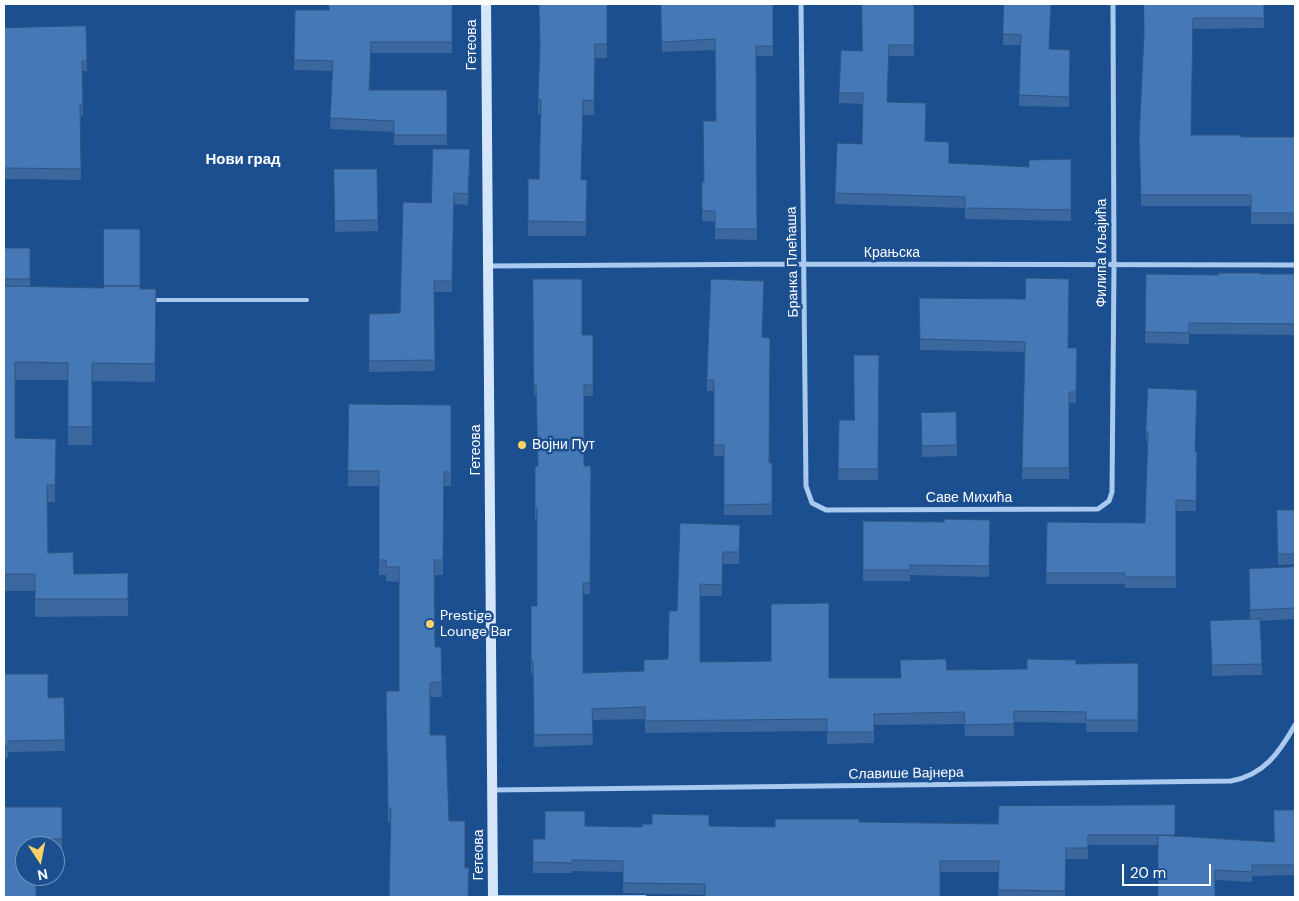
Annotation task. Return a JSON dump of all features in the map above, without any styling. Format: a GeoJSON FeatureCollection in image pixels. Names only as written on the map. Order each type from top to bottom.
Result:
{"type":"FeatureCollection","features":[{"type":"Feature","properties":{"kind":"main road","name":"Гетеова"},"geometry":{"type":"LineString","coordinates":[[486,4],[493,790],[492,897]]}},
{"type":"Feature","properties":{"kind":"street","name":"Бранка Плећаша"},"geometry":{"type":"LineString","coordinates":[[802,4],[806,486],[812,503],[826,510]]}},
{"type":"Feature","properties":{"kind":"street","name":"Филипа Кљајића"},"geometry":{"type":"LineString","coordinates":[[1109,501],[1112,492],[1114,266],[1113,4]]}},
{"type":"Feature","properties":{"kind":"street","name":"Крањска"},"geometry":{"type":"LineString","coordinates":[[488,266],[804,264],[1295,265]]}},
{"type":"Feature","properties":{"kind":"street","name":"Саве Михића"},"geometry":{"type":"LineString","coordinates":[[826,510],[1098,509],[1109,501]]}},
{"type":"Feature","properties":{"kind":"street","name":"Славише Вајнера"},"geometry":{"type":"LineString","coordinates":[[493,790],[1231,781],[1244,779],[1267,765],[1295,725]]}},
{"type":"Feature","properties":{"kind":"lane"},"geometry":{"type":"LineString","coordinates":[[151,300],[308,300]]}},
{"type":"Feature","properties":{"kind":"lane","name":"Гетеова"},"geometry":{"type":"LineString","coordinates":[[492,897],[645,897]]}},
{"type":"Feature","properties":{"kind":"building"},"geometry":{"type":"Polygon","coordinates":[[[329,4],[452,4],[452,42],[371,42],[369,90],[447,90],[447,135],[394,135],[394,121],[330,118],[333,61],[294,60],[295,10],[329,10],[329,4]]]}},
{"type":"Feature","properties":{"kind":"building"},"geometry":{"type":"Polygon","coordinates":[[[539,4],[607,4],[607,44],[595,44],[594,101],[583,100],[581,180],[587,180],[586,222],[528,221],[528,179],[539,179],[541,100],[538,99],[539,4]]]}},
{"type":"Feature","properties":{"kind":"building"},"geometry":{"type":"Polygon","coordinates":[[[661,4],[773,4],[773,46],[756,46],[757,229],[715,229],[715,211],[702,211],[702,182],[704,182],[703,121],[716,121],[715,39],[662,42],[661,4]]]}},
{"type":"Feature","properties":{"kind":"building"},"geometry":{"type":"Polygon","coordinates":[[[862,4],[914,4],[914,45],[889,45],[887,102],[926,103],[925,141],[949,142],[949,163],[1029,167],[1029,160],[1071,159],[1071,210],[965,208],[965,197],[835,193],[837,143],[862,144],[863,93],[839,93],[841,50],[862,51],[862,4]]]}},
{"type":"Feature","properties":{"kind":"building"},"geometry":{"type":"Polygon","coordinates":[[[1004,4],[1051,4],[1049,49],[1070,50],[1069,97],[1019,95],[1021,35],[1003,34],[1004,4]]]}},
{"type":"Feature","properties":{"kind":"building"},"geometry":{"type":"Polygon","coordinates":[[[1144,4],[1264,4],[1264,18],[1193,18],[1191,135],[1295,137],[1295,213],[1251,213],[1251,195],[1141,195],[1139,139],[1144,4]]]}},
{"type":"Feature","properties":{"kind":"building"},"geometry":{"type":"Polygon","coordinates":[[[86,26],[87,60],[82,61],[83,105],[80,105],[81,169],[4,168],[4,28],[86,26]]]}},
{"type":"Feature","properties":{"kind":"building"},"geometry":{"type":"Polygon","coordinates":[[[433,149],[470,149],[468,194],[454,193],[452,281],[434,281],[435,360],[369,361],[369,314],[400,313],[403,202],[431,203],[433,149]]]}},
{"type":"Feature","properties":{"kind":"building"},"geometry":{"type":"Polygon","coordinates":[[[334,169],[377,169],[378,220],[335,221],[334,169]]]}},
{"type":"Feature","properties":{"kind":"building"},"geometry":{"type":"Polygon","coordinates":[[[104,229],[140,229],[140,286],[104,286],[104,229]]]}},
{"type":"Feature","properties":{"kind":"building"},"geometry":{"type":"Polygon","coordinates":[[[4,248],[30,248],[30,279],[4,279],[4,248]]]}},
{"type":"Feature","properties":{"kind":"building"},"geometry":{"type":"Polygon","coordinates":[[[1218,273],[1295,274],[1295,324],[1189,323],[1189,333],[1145,332],[1146,274],[1218,275],[1218,273]]]}},
{"type":"Feature","properties":{"kind":"building"},"geometry":{"type":"Polygon","coordinates":[[[1026,278],[1069,279],[1068,348],[1077,348],[1076,392],[1069,392],[1069,468],[1022,468],[1025,342],[920,339],[919,298],[1025,299],[1026,278]]]}},
{"type":"Feature","properties":{"kind":"building"},"geometry":{"type":"Polygon","coordinates":[[[533,279],[582,279],[582,335],[593,335],[593,385],[584,385],[584,466],[591,466],[590,583],[583,583],[583,673],[644,671],[644,660],[668,659],[669,611],[677,611],[680,523],[740,525],[739,552],[723,552],[722,585],[700,584],[700,662],[771,661],[771,604],[829,603],[829,678],[901,678],[900,660],[946,659],[947,670],[1027,669],[1027,659],[1076,660],[1076,664],[1138,663],[1138,720],[1086,720],[1086,712],[1014,711],[1014,724],[965,725],[964,712],[874,714],[874,732],[827,732],[827,719],[645,721],[645,707],[592,709],[593,734],[534,735],[531,606],[537,606],[535,466],[538,466],[536,385],[534,385],[533,279]]]}},
{"type":"Feature","properties":{"kind":"building"},"geometry":{"type":"Polygon","coordinates":[[[711,279],[764,281],[762,337],[770,338],[769,463],[772,463],[772,504],[724,505],[724,445],[714,445],[714,380],[707,380],[711,279]]]}},
{"type":"Feature","properties":{"kind":"building"},"geometry":{"type":"Polygon","coordinates":[[[4,286],[104,288],[104,286],[140,286],[140,289],[156,289],[155,364],[92,363],[92,427],[68,427],[68,363],[15,362],[15,438],[56,439],[55,485],[47,485],[48,553],[73,552],[74,574],[128,573],[128,599],[35,599],[35,574],[4,574],[4,286]]]}},
{"type":"Feature","properties":{"kind":"building"},"geometry":{"type":"Polygon","coordinates":[[[854,355],[879,355],[878,469],[838,469],[839,420],[854,420],[854,355]]]}},
{"type":"Feature","properties":{"kind":"building"},"geometry":{"type":"Polygon","coordinates":[[[1148,388],[1197,390],[1196,501],[1176,500],[1176,577],[1125,577],[1125,573],[1046,573],[1047,522],[1145,523],[1148,388]]]}},
{"type":"Feature","properties":{"kind":"building"},"geometry":{"type":"Polygon","coordinates":[[[349,404],[451,405],[451,472],[444,472],[443,560],[434,560],[435,647],[441,647],[442,682],[430,683],[430,735],[446,735],[449,821],[465,821],[465,868],[469,868],[468,897],[389,897],[391,808],[388,808],[386,691],[399,691],[399,567],[386,567],[386,560],[379,560],[379,471],[348,471],[349,404]]]}},
{"type":"Feature","properties":{"kind":"building"},"geometry":{"type":"Polygon","coordinates":[[[956,412],[957,445],[922,446],[921,413],[956,412]]]}},
{"type":"Feature","properties":{"kind":"building"},"geometry":{"type":"Polygon","coordinates":[[[1277,510],[1295,510],[1295,554],[1278,554],[1277,510]]]}},
{"type":"Feature","properties":{"kind":"building"},"geometry":{"type":"Polygon","coordinates":[[[944,519],[990,520],[989,566],[910,565],[910,570],[863,570],[863,521],[944,522],[944,519]]]}},
{"type":"Feature","properties":{"kind":"building"},"geometry":{"type":"Polygon","coordinates":[[[1295,567],[1295,608],[1250,610],[1249,569],[1295,567]]]}},
{"type":"Feature","properties":{"kind":"building"},"geometry":{"type":"Polygon","coordinates":[[[1260,619],[1262,664],[1212,665],[1210,621],[1260,619]]]}},
{"type":"Feature","properties":{"kind":"building"},"geometry":{"type":"Polygon","coordinates":[[[4,674],[48,674],[48,698],[64,697],[65,740],[8,741],[8,747],[4,747],[4,674]]]}},
{"type":"Feature","properties":{"kind":"building"},"geometry":{"type":"Polygon","coordinates":[[[1175,805],[1175,835],[1088,835],[1088,848],[1066,848],[1065,891],[998,890],[999,861],[940,861],[940,897],[705,897],[705,884],[623,883],[623,861],[572,860],[572,863],[533,862],[533,839],[545,839],[545,811],[585,811],[585,826],[642,827],[642,824],[652,824],[652,814],[709,815],[709,826],[775,827],[775,819],[859,819],[859,822],[998,824],[999,806],[1175,805]]]}},
{"type":"Feature","properties":{"kind":"building"},"geometry":{"type":"Polygon","coordinates":[[[4,807],[62,807],[62,836],[15,836],[15,886],[36,886],[36,897],[4,897],[4,807]]]}},
{"type":"Feature","properties":{"kind":"building"},"geometry":{"type":"Polygon","coordinates":[[[1274,810],[1295,810],[1295,865],[1252,865],[1252,872],[1215,870],[1215,897],[1158,897],[1158,835],[1274,842],[1274,810]]]}},
{"type":"Feature","properties":{"kind":"place","name":"Војни Пут"},"geometry":{"type":"Point","coordinates":[522,445]}},
{"type":"Feature","properties":{"kind":"place","name":"Prestige Lounge Bar"},"geometry":{"type":"Point","coordinates":[430,624]}},
{"type":"Feature","properties":{"kind":"district","name":"Нови град"},"geometry":{"type":"Point","coordinates":[243,160]}}]}
